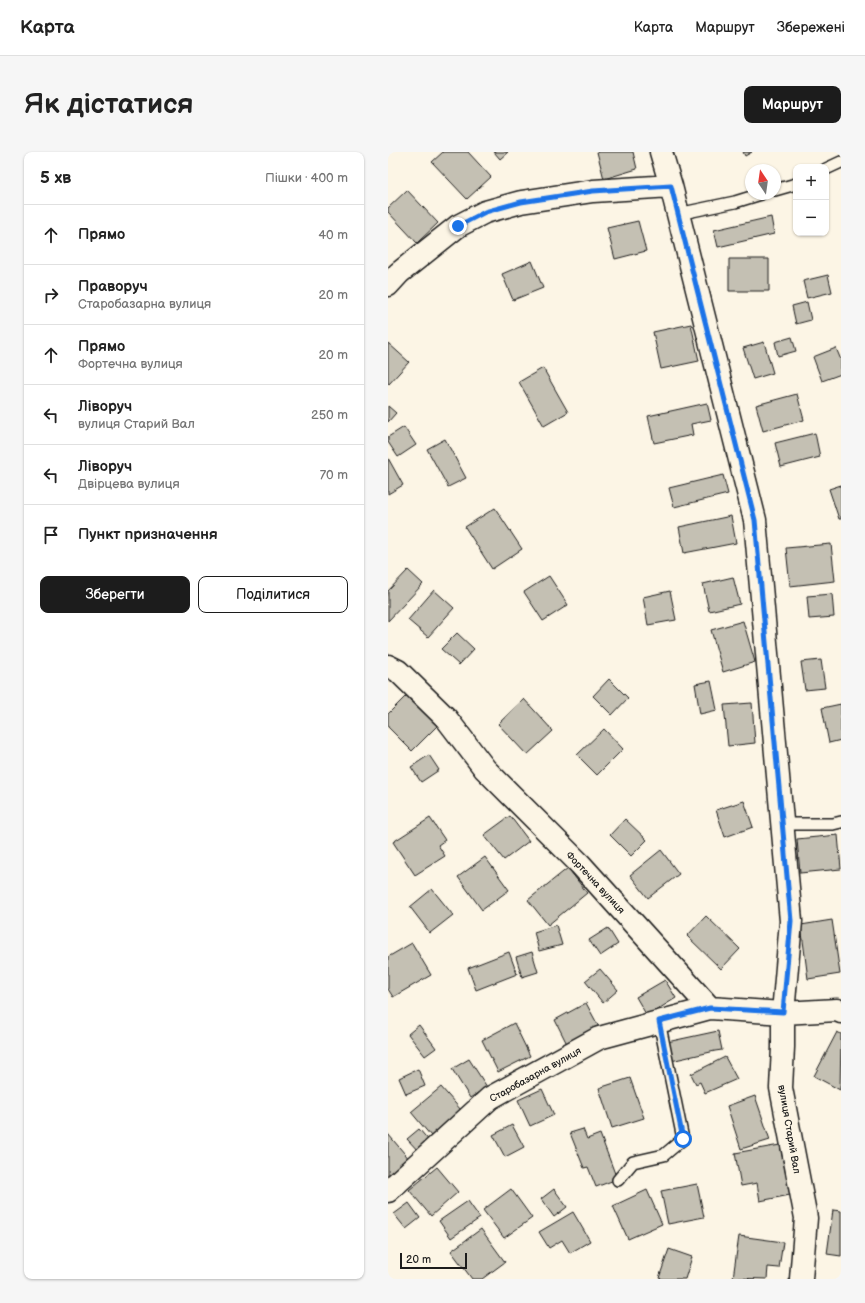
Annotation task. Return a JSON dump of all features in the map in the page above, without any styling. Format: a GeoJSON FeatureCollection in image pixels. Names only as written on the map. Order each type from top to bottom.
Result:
{"type":"FeatureCollection","features":[{"type":"Feature","properties":{"kind":"street","name":"вулиця Старий Вал"},"geometry":{"type":"LineString","coordinates":[[661,152],[671,186],[755,520],[791,921],[783,1012],[784,1047],[782,1088],[806,1218],[801,1279]]}},
{"type":"Feature","properties":{"kind":"street"},"geometry":{"type":"LineString","coordinates":[[388,286],[399,273],[458,226],[485,212],[521,202],[593,191],[671,186]]}},
{"type":"Feature","properties":{"kind":"street","name":"Фортечна вулиця"},"geometry":{"type":"LineString","coordinates":[[388,666],[398,671],[446,718],[484,769],[580,864],[710,1008]]}},
{"type":"Feature","properties":{"kind":"street"},"geometry":{"type":"LineString","coordinates":[[710,1008],[783,1012],[837,1010],[841,1012]]}},
{"type":"Feature","properties":{"kind":"street","name":"Старобазарна вулиця"},"geometry":{"type":"LineString","coordinates":[[388,1191],[490,1098],[600,1038],[710,1008]]}},
{"type":"Feature","properties":{"kind":"lane"},"geometry":{"type":"LineString","coordinates":[[829,168],[841,162]]}},
{"type":"Feature","properties":{"kind":"lane"},"geometry":{"type":"LineString","coordinates":[[781,188],[793,185]]}},
{"type":"Feature","properties":{"kind":"lane"},"geometry":{"type":"LineString","coordinates":[[678,214],[745,199]]}},
{"type":"Feature","properties":{"kind":"lane"},"geometry":{"type":"LineString","coordinates":[[782,824],[833,824],[841,822]]}},
{"type":"Feature","properties":{"kind":"lane"},"geometry":{"type":"LineString","coordinates":[[618,1180],[633,1162],[664,1155],[683,1139],[659,1021]]}},
{"type":"Feature","properties":{"kind":"building"},"geometry":{"type":"Polygon","coordinates":[[[443,152],[468,152],[491,177],[467,199],[432,162],[443,152]]]}},
{"type":"Feature","properties":{"kind":"building"},"geometry":{"type":"Polygon","coordinates":[[[494,152],[508,152],[500,159],[494,152]]]}},
{"type":"Feature","properties":{"kind":"building"},"geometry":{"type":"Polygon","coordinates":[[[597,152],[633,152],[637,169],[604,179],[597,152]]]}},
{"type":"Feature","properties":{"kind":"building"},"geometry":{"type":"Polygon","coordinates":[[[743,152],[752,152],[745,156],[743,152]]]}},
{"type":"Feature","properties":{"kind":"building"},"geometry":{"type":"Polygon","coordinates":[[[407,190],[438,223],[417,243],[388,212],[388,208],[407,190]]]}},
{"type":"Feature","properties":{"kind":"building"},"geometry":{"type":"Polygon","coordinates":[[[771,217],[774,234],[718,247],[714,230],[771,217]]]}},
{"type":"Feature","properties":{"kind":"building"},"geometry":{"type":"Polygon","coordinates":[[[638,221],[646,251],[615,259],[607,228],[638,221]]]}},
{"type":"Feature","properties":{"kind":"building"},"geometry":{"type":"Polygon","coordinates":[[[729,259],[769,259],[769,291],[729,291],[729,259]]]}},
{"type":"Feature","properties":{"kind":"building"},"geometry":{"type":"Polygon","coordinates":[[[532,261],[543,288],[513,300],[502,274],[532,261]]]}},
{"type":"Feature","properties":{"kind":"building"},"geometry":{"type":"Polygon","coordinates":[[[828,275],[832,292],[807,298],[803,281],[828,275]]]}},
{"type":"Feature","properties":{"kind":"building"},"geometry":{"type":"Polygon","coordinates":[[[807,302],[811,320],[796,324],[792,306],[807,302]]]}},
{"type":"Feature","properties":{"kind":"building"},"geometry":{"type":"Polygon","coordinates":[[[691,324],[699,361],[661,369],[653,332],[691,324]]]}},
{"type":"Feature","properties":{"kind":"building"},"geometry":{"type":"Polygon","coordinates":[[[792,337],[796,351],[778,356],[775,342],[792,337]]]}},
{"type":"Feature","properties":{"kind":"building"},"geometry":{"type":"Polygon","coordinates":[[[764,342],[773,373],[753,379],[743,348],[764,342]]]}},
{"type":"Feature","properties":{"kind":"building"},"geometry":{"type":"Polygon","coordinates":[[[388,343],[409,362],[389,384],[388,383],[388,343]]]}},
{"type":"Feature","properties":{"kind":"building"},"geometry":{"type":"Polygon","coordinates":[[[836,348],[841,360],[841,374],[822,381],[813,357],[836,348]]]}},
{"type":"Feature","properties":{"kind":"building"},"geometry":{"type":"Polygon","coordinates":[[[543,368],[568,412],[544,426],[519,382],[543,368]]]}},
{"type":"Feature","properties":{"kind":"building"},"geometry":{"type":"Polygon","coordinates":[[[797,394],[804,420],[763,431],[756,405],[797,394]]]}},
{"type":"Feature","properties":{"kind":"building"},"geometry":{"type":"Polygon","coordinates":[[[707,403],[711,420],[691,424],[693,435],[654,443],[648,416],[707,403]]]}},
{"type":"Feature","properties":{"kind":"building"},"geometry":{"type":"Polygon","coordinates":[[[388,406],[396,413],[388,422],[388,406]]]}},
{"type":"Feature","properties":{"kind":"building"},"geometry":{"type":"Polygon","coordinates":[[[404,427],[416,445],[398,457],[388,442],[388,437],[404,427]]]}},
{"type":"Feature","properties":{"kind":"building"},"geometry":{"type":"Polygon","coordinates":[[[815,433],[820,457],[781,467],[775,443],[815,433]]]}},
{"type":"Feature","properties":{"kind":"building"},"geometry":{"type":"Polygon","coordinates":[[[445,439],[466,478],[448,487],[427,449],[445,439]]]}},
{"type":"Feature","properties":{"kind":"building"},"geometry":{"type":"Polygon","coordinates":[[[388,458],[403,485],[388,494],[388,458]]]}},
{"type":"Feature","properties":{"kind":"building"},"geometry":{"type":"Polygon","coordinates":[[[723,475],[728,494],[674,507],[669,488],[723,475]]]}},
{"type":"Feature","properties":{"kind":"building"},"geometry":{"type":"Polygon","coordinates":[[[841,485],[841,519],[839,519],[829,489],[841,485]]]}},
{"type":"Feature","properties":{"kind":"building"},"geometry":{"type":"Polygon","coordinates":[[[495,508],[522,549],[492,569],[465,527],[495,508]]]}},
{"type":"Feature","properties":{"kind":"building"},"geometry":{"type":"Polygon","coordinates":[[[731,516],[736,543],[684,553],[679,527],[731,516]]]}},
{"type":"Feature","properties":{"kind":"building"},"geometry":{"type":"Polygon","coordinates":[[[831,544],[835,581],[790,586],[786,548],[831,544]]]}},
{"type":"Feature","properties":{"kind":"building"},"geometry":{"type":"Polygon","coordinates":[[[408,570],[423,584],[388,621],[388,591],[408,570]]]}},
{"type":"Feature","properties":{"kind":"building"},"geometry":{"type":"Polygon","coordinates":[[[549,576],[568,605],[543,621],[524,592],[549,576]]]}},
{"type":"Feature","properties":{"kind":"building"},"geometry":{"type":"Polygon","coordinates":[[[733,577],[740,604],[709,611],[703,584],[733,577]]]}},
{"type":"Feature","properties":{"kind":"building"},"geometry":{"type":"Polygon","coordinates":[[[434,590],[454,608],[428,637],[408,620],[434,590]]]}},
{"type":"Feature","properties":{"kind":"building"},"geometry":{"type":"Polygon","coordinates":[[[670,591],[676,620],[648,625],[643,597],[670,591]]]}},
{"type":"Feature","properties":{"kind":"building"},"geometry":{"type":"Polygon","coordinates":[[[832,594],[834,617],[809,619],[807,596],[832,594]]]}},
{"type":"Feature","properties":{"kind":"building"},"geometry":{"type":"Polygon","coordinates":[[[743,621],[755,662],[723,672],[711,630],[743,621]]]}},
{"type":"Feature","properties":{"kind":"building"},"geometry":{"type":"Polygon","coordinates":[[[457,633],[474,649],[459,665],[441,649],[457,633]]]}},
{"type":"Feature","properties":{"kind":"building"},"geometry":{"type":"Polygon","coordinates":[[[821,660],[825,688],[805,690],[801,662],[821,660]]]}},
{"type":"Feature","properties":{"kind":"building"},"geometry":{"type":"Polygon","coordinates":[[[609,679],[628,698],[612,715],[593,696],[609,679]]]}},
{"type":"Feature","properties":{"kind":"building"},"geometry":{"type":"Polygon","coordinates":[[[711,681],[717,710],[700,714],[695,684],[711,681]]]}},
{"type":"Feature","properties":{"kind":"building"},"geometry":{"type":"Polygon","coordinates":[[[409,693],[440,723],[412,751],[388,727],[388,714],[409,693]]]}},
{"type":"Feature","properties":{"kind":"building"},"geometry":{"type":"Polygon","coordinates":[[[524,699],[553,731],[527,755],[498,724],[524,699]]]}},
{"type":"Feature","properties":{"kind":"building"},"geometry":{"type":"Polygon","coordinates":[[[752,703],[755,743],[728,746],[724,705],[752,703]]]}},
{"type":"Feature","properties":{"kind":"building"},"geometry":{"type":"Polygon","coordinates":[[[841,704],[841,740],[829,743],[822,708],[841,704]]]}},
{"type":"Feature","properties":{"kind":"building"},"geometry":{"type":"Polygon","coordinates":[[[604,729],[623,749],[597,775],[577,755],[604,729]]]}},
{"type":"Feature","properties":{"kind":"building"},"geometry":{"type":"Polygon","coordinates":[[[429,755],[439,770],[421,782],[411,767],[429,755]]]}},
{"type":"Feature","properties":{"kind":"building"},"geometry":{"type":"Polygon","coordinates":[[[744,801],[753,827],[725,837],[716,810],[744,801]]]}},
{"type":"Feature","properties":{"kind":"building"},"geometry":{"type":"Polygon","coordinates":[[[510,816],[529,841],[504,860],[484,835],[510,816]]]}},
{"type":"Feature","properties":{"kind":"building"},"geometry":{"type":"Polygon","coordinates":[[[430,818],[445,840],[438,845],[445,856],[415,875],[393,842],[430,818]]]}},
{"type":"Feature","properties":{"kind":"building"},"geometry":{"type":"Polygon","coordinates":[[[625,819],[647,840],[631,856],[610,835],[625,819]]]}},
{"type":"Feature","properties":{"kind":"building"},"geometry":{"type":"Polygon","coordinates":[[[838,835],[841,869],[800,873],[797,839],[838,835]]]}},
{"type":"Feature","properties":{"kind":"building"},"geometry":{"type":"Polygon","coordinates":[[[661,850],[679,874],[648,898],[630,875],[661,850]]]}},
{"type":"Feature","properties":{"kind":"building"},"geometry":{"type":"Polygon","coordinates":[[[485,857],[509,890],[482,910],[458,877],[485,857]]]}},
{"type":"Feature","properties":{"kind":"building"},"geometry":{"type":"Polygon","coordinates":[[[568,868],[587,893],[548,925],[528,900],[568,868]]]}},
{"type":"Feature","properties":{"kind":"building"},"geometry":{"type":"Polygon","coordinates":[[[432,889],[453,915],[430,933],[410,907],[432,889]]]}},
{"type":"Feature","properties":{"kind":"building"},"geometry":{"type":"Polygon","coordinates":[[[706,916],[740,949],[721,969],[687,936],[706,916]]]}},
{"type":"Feature","properties":{"kind":"building"},"geometry":{"type":"Polygon","coordinates":[[[832,920],[840,974],[808,979],[801,925],[832,920]]]}},
{"type":"Feature","properties":{"kind":"building"},"geometry":{"type":"Polygon","coordinates":[[[556,925],[562,945],[539,951],[534,932],[556,925]]]}},
{"type":"Feature","properties":{"kind":"building"},"geometry":{"type":"Polygon","coordinates":[[[608,928],[618,944],[600,956],[589,940],[608,928]]]}},
{"type":"Feature","properties":{"kind":"building"},"geometry":{"type":"Polygon","coordinates":[[[412,943],[431,975],[393,997],[388,989],[388,957],[412,943]]]}},
{"type":"Feature","properties":{"kind":"building"},"geometry":{"type":"Polygon","coordinates":[[[509,952],[517,974],[476,990],[468,968],[509,952]]]}},
{"type":"Feature","properties":{"kind":"building"},"geometry":{"type":"Polygon","coordinates":[[[532,952],[538,972],[522,977],[516,957],[532,952]]]}},
{"type":"Feature","properties":{"kind":"building"},"geometry":{"type":"Polygon","coordinates":[[[600,969],[618,990],[603,1003],[585,981],[600,969]]]}},
{"type":"Feature","properties":{"kind":"building"},"geometry":{"type":"Polygon","coordinates":[[[665,980],[676,998],[647,1016],[636,997],[665,980]]]}},
{"type":"Feature","properties":{"kind":"building"},"geometry":{"type":"Polygon","coordinates":[[[586,1003],[600,1029],[568,1046],[555,1020],[586,1003]]]}},
{"type":"Feature","properties":{"kind":"building"},"geometry":{"type":"Polygon","coordinates":[[[514,1023],[530,1056],[498,1072],[482,1040],[514,1023]]]}},
{"type":"Feature","properties":{"kind":"building"},"geometry":{"type":"Polygon","coordinates":[[[419,1025],[436,1048],[425,1056],[408,1034],[419,1025]]]}},
{"type":"Feature","properties":{"kind":"building"},"geometry":{"type":"Polygon","coordinates":[[[718,1031],[722,1050],[671,1061],[667,1042],[718,1031]]]}},
{"type":"Feature","properties":{"kind":"building"},"geometry":{"type":"Polygon","coordinates":[[[837,1032],[841,1034],[840,1090],[814,1076],[837,1032]]]}},
{"type":"Feature","properties":{"kind":"building"},"geometry":{"type":"Polygon","coordinates":[[[725,1057],[737,1079],[705,1093],[700,1082],[696,1084],[691,1074],[725,1057]]]}},
{"type":"Feature","properties":{"kind":"building"},"geometry":{"type":"Polygon","coordinates":[[[469,1059],[487,1087],[470,1098],[452,1069],[469,1059]]]}},
{"type":"Feature","properties":{"kind":"building"},"geometry":{"type":"Polygon","coordinates":[[[418,1069],[425,1086],[406,1094],[399,1078],[418,1069]]]}},
{"type":"Feature","properties":{"kind":"building"},"geometry":{"type":"Polygon","coordinates":[[[630,1078],[644,1118],[612,1128],[599,1088],[630,1078]]]}},
{"type":"Feature","properties":{"kind":"building"},"geometry":{"type":"Polygon","coordinates":[[[441,1087],[461,1110],[431,1136],[411,1112],[441,1087]]]}},
{"type":"Feature","properties":{"kind":"building"},"geometry":{"type":"Polygon","coordinates":[[[542,1089],[554,1115],[530,1126],[518,1100],[542,1089]]]}},
{"type":"Feature","properties":{"kind":"building"},"geometry":{"type":"Polygon","coordinates":[[[755,1096],[770,1140],[741,1149],[727,1106],[755,1096]]]}},
{"type":"Feature","properties":{"kind":"building"},"geometry":{"type":"Polygon","coordinates":[[[512,1125],[524,1147],[505,1157],[493,1135],[512,1125]]]}},
{"type":"Feature","properties":{"kind":"building"},"geometry":{"type":"Polygon","coordinates":[[[419,1129],[431,1143],[420,1153],[407,1139],[419,1129]]]}},
{"type":"Feature","properties":{"kind":"building"},"geometry":{"type":"Polygon","coordinates":[[[583,1129],[587,1139],[600,1134],[617,1179],[596,1187],[588,1167],[584,1168],[570,1133],[583,1129]]]}},
{"type":"Feature","properties":{"kind":"building"},"geometry":{"type":"Polygon","coordinates":[[[388,1134],[410,1160],[388,1178],[388,1134]]]}},
{"type":"Feature","properties":{"kind":"building"},"geometry":{"type":"Polygon","coordinates":[[[780,1145],[790,1195],[760,1201],[757,1183],[741,1186],[735,1153],[780,1145]]]}},
{"type":"Feature","properties":{"kind":"building"},"geometry":{"type":"Polygon","coordinates":[[[437,1167],[458,1192],[431,1216],[409,1190],[437,1167]]]}},
{"type":"Feature","properties":{"kind":"building"},"geometry":{"type":"Polygon","coordinates":[[[697,1184],[704,1217],[668,1224],[661,1191],[697,1184]]]}},
{"type":"Feature","properties":{"kind":"building"},"geometry":{"type":"Polygon","coordinates":[[[511,1189],[532,1218],[504,1238],[483,1210],[511,1189]]]}},
{"type":"Feature","properties":{"kind":"building"},"geometry":{"type":"Polygon","coordinates":[[[554,1189],[567,1207],[554,1217],[541,1199],[554,1189]]]}},
{"type":"Feature","properties":{"kind":"building"},"geometry":{"type":"Polygon","coordinates":[[[647,1190],[662,1224],[628,1239],[613,1206],[647,1190]]]}},
{"type":"Feature","properties":{"kind":"building"},"geometry":{"type":"Polygon","coordinates":[[[468,1201],[480,1218],[451,1238],[439,1221],[468,1201]]]}},
{"type":"Feature","properties":{"kind":"building"},"geometry":{"type":"Polygon","coordinates":[[[409,1203],[420,1218],[406,1229],[394,1214],[409,1203]]]}},
{"type":"Feature","properties":{"kind":"building"},"geometry":{"type":"Polygon","coordinates":[[[833,1210],[841,1211],[841,1256],[827,1254],[833,1210]]]}},
{"type":"Feature","properties":{"kind":"building"},"geometry":{"type":"Polygon","coordinates":[[[573,1212],[590,1241],[570,1253],[562,1240],[549,1248],[539,1232],[573,1212]]]}},
{"type":"Feature","properties":{"kind":"building"},"geometry":{"type":"Polygon","coordinates":[[[481,1229],[505,1262],[482,1279],[472,1279],[451,1251],[481,1229]]]}},
{"type":"Feature","properties":{"kind":"building"},"geometry":{"type":"Polygon","coordinates":[[[739,1236],[783,1242],[779,1268],[768,1267],[767,1279],[733,1278],[739,1236]]]}},
{"type":"Feature","properties":{"kind":"building"},"geometry":{"type":"Polygon","coordinates":[[[669,1249],[692,1257],[685,1279],[659,1278],[669,1249]]]}},
{"type":"Feature","properties":{"kind":"route"},"geometry":{"type":"LineString","coordinates":[[458,226],[485,212],[521,202],[593,191],[671,186],[755,520],[791,921],[783,1012],[710,1008],[659,1021],[683,1139]]}}]}
